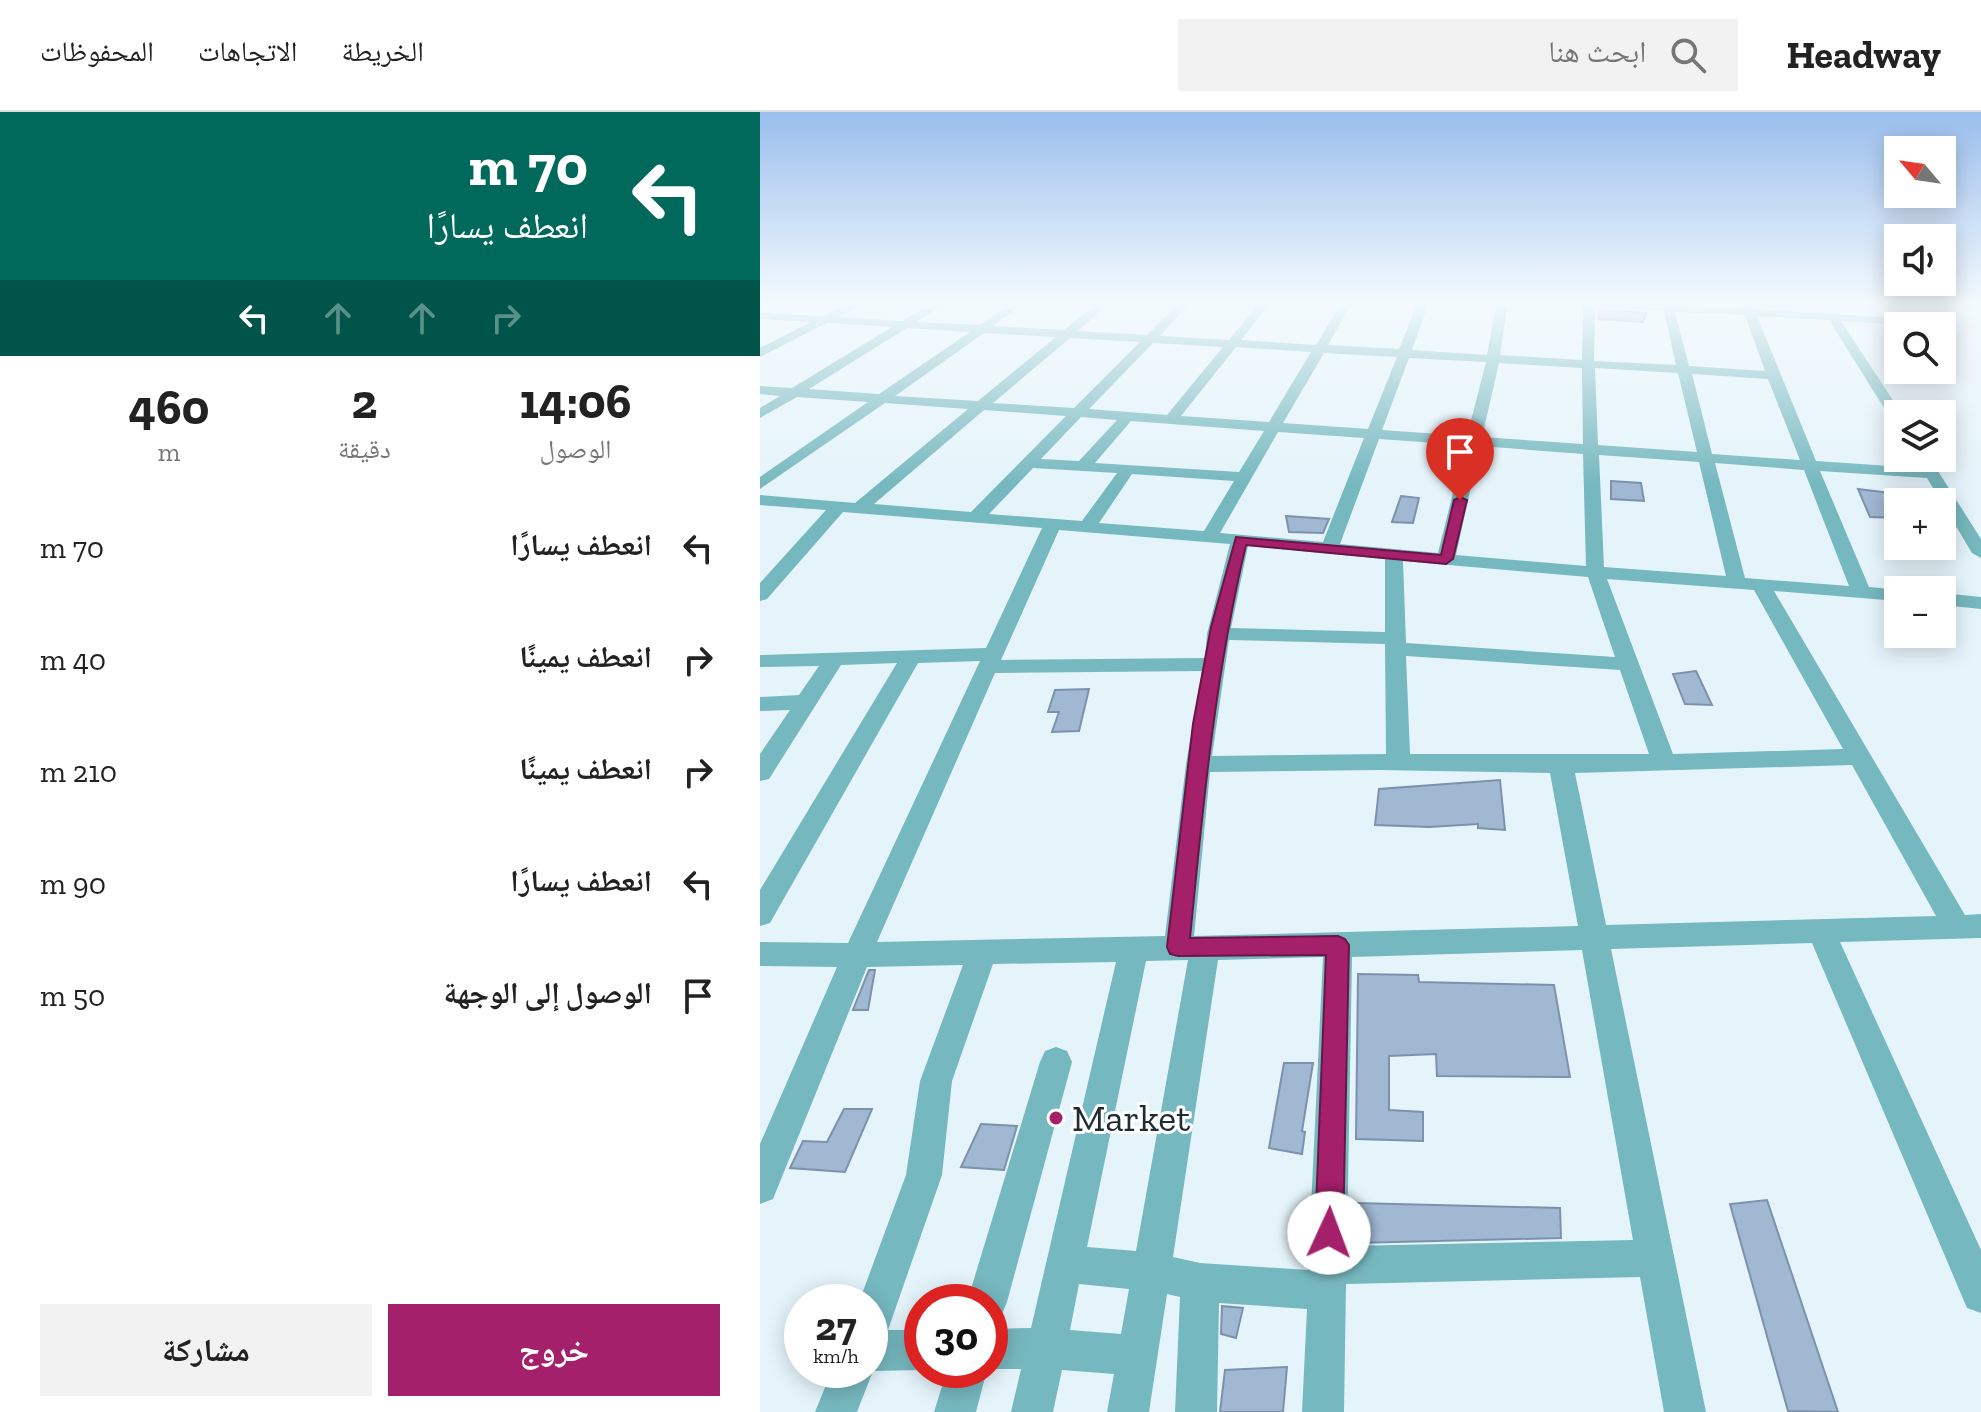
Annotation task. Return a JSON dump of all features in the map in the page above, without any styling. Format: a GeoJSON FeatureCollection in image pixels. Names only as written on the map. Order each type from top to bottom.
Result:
{"type":"FeatureCollection","features":[{"type":"Feature","properties":{"kind":"street"},"geometry":{"type":"LineString","coordinates":[[760,414],[843,363]]}},
{"type":"Feature","properties":{"kind":"street"},"geometry":{"type":"LineString","coordinates":[[760,484],[933,363]]}},
{"type":"Feature","properties":{"kind":"street"},"geometry":{"type":"LineString","coordinates":[[858,509],[1032,363]]}},
{"type":"Feature","properties":{"kind":"street"},"geometry":{"type":"LineString","coordinates":[[974,519],[1126,363]]}},
{"type":"Feature","properties":{"kind":"street"},"geometry":{"type":"LineString","coordinates":[[1171,419],[1217,363]]}},
{"type":"Feature","properties":{"kind":"street"},"geometry":{"type":"LineString","coordinates":[[1209,537],[1312,363]]}},
{"type":"Feature","properties":{"kind":"street"},"geometry":{"type":"LineString","coordinates":[[1329,549],[1402,363]]}},
{"type":"Feature","properties":{"kind":"street"},"geometry":{"type":"LineString","coordinates":[[1446,559],[1492,363]]}},
{"type":"Feature","properties":{"kind":"street"},"geometry":{"type":"LineString","coordinates":[[1563,363],[1773,375]]}},
{"type":"Feature","properties":{"kind":"street"},"geometry":{"type":"LineString","coordinates":[[1682,363],[1706,458],[1749,584],[1969,927]]}},
{"type":"Feature","properties":{"kind":"street"},"geometry":{"type":"LineString","coordinates":[[1768,363],[1862,593]]}},
{"type":"Feature","properties":{"kind":"street"},"geometry":{"type":"LineString","coordinates":[[1862,363],[1886,400]]}},
{"type":"Feature","properties":{"kind":"street"},"geometry":{"type":"LineString","coordinates":[[1588,364],[1595,572],[1664,762]]}},
{"type":"Feature","properties":{"kind":"street"},"geometry":{"type":"LineString","coordinates":[[760,390],[1932,474],[1981,553]]}},
{"type":"Feature","properties":{"kind":"street"},"geometry":{"type":"LineString","coordinates":[[1083,466],[1128,416]]}},
{"type":"Feature","properties":{"kind":"street"},"geometry":{"type":"LineString","coordinates":[[1029,463],[1245,477]]}},
{"type":"Feature","properties":{"kind":"street"},"geometry":{"type":"LineString","coordinates":[[1087,527],[1128,469]]}},
{"type":"Feature","properties":{"kind":"street"},"geometry":{"type":"LineString","coordinates":[[760,500],[1884,594]]}},
{"type":"Feature","properties":{"kind":"street"},"geometry":{"type":"LineString","coordinates":[[760,595],[838,507]]}},
{"type":"Feature","properties":{"kind":"street"},"geometry":{"type":"LineString","coordinates":[[760,1186],[857,955],[1052,525]]}},
{"type":"Feature","properties":{"kind":"street"},"geometry":{"type":"LineString","coordinates":[[1128,1412],[1152,1272],[1192,947],[1198,764],[1217,634],[1240,540]]}},
{"type":"Feature","properties":{"kind":"street"},"geometry":{"type":"LineString","coordinates":[[1394,554],[1398,762]]}},
{"type":"Feature","properties":{"kind":"street"},"geometry":{"type":"LineString","coordinates":[[1956,600],[1981,603]]}},
{"type":"Feature","properties":{"kind":"street"},"geometry":{"type":"LineString","coordinates":[[1217,634],[1395,644],[1628,664]]}},
{"type":"Feature","properties":{"kind":"street"},"geometry":{"type":"LineString","coordinates":[[760,915],[911,657]]}},
{"type":"Feature","properties":{"kind":"street"},"geometry":{"type":"LineString","coordinates":[[760,681],[768,661],[911,657],[1212,664]]}},
{"type":"Feature","properties":{"kind":"street"},"geometry":{"type":"LineString","coordinates":[[760,773],[834,659]]}},
{"type":"Feature","properties":{"kind":"street"},"geometry":{"type":"LineString","coordinates":[[760,704],[806,702]]}},
{"type":"Feature","properties":{"kind":"street"},"geometry":{"type":"LineString","coordinates":[[1198,764],[1398,762],[1561,765],[1860,757]]}},
{"type":"Feature","properties":{"kind":"street"},"geometry":{"type":"LineString","coordinates":[[1561,765],[1685,1412]]}},
{"type":"Feature","properties":{"kind":"street"},"geometry":{"type":"LineString","coordinates":[[760,954],[857,955],[1338,945],[1969,927]]}},
{"type":"Feature","properties":{"kind":"street"},"geometry":{"type":"LineString","coordinates":[[1821,931],[1981,1294]]}},
{"type":"Feature","properties":{"kind":"street"},"geometry":{"type":"LineString","coordinates":[[1323,1412],[1338,945]]}},
{"type":"Feature","properties":{"kind":"street"},"geometry":{"type":"LineString","coordinates":[[1032,1412],[1134,947]]}},
{"type":"Feature","properties":{"kind":"street"},"geometry":{"type":"LineString","coordinates":[[885,1284],[924,1175],[936,1081],[983,952]]}},
{"type":"Feature","properties":{"kind":"street"},"geometry":{"type":"LineString","coordinates":[[992,1284],[1056,1062]]}},
{"type":"Feature","properties":{"kind":"street"},"geometry":{"type":"LineString","coordinates":[[1064,1264],[1152,1272],[1200,1282],[1327,1278],[1655,1258]]}},
{"type":"Feature","properties":{"kind":"street"},"geometry":{"type":"LineString","coordinates":[[1196,1412],[1200,1282]]}},
{"type":"Feature","properties":{"kind":"street"},"geometry":{"type":"LineString","coordinates":[[1008,1349],[1046,1348],[1137,1356]]}},
{"type":"Feature","properties":{"kind":"street"},"geometry":{"type":"LineString","coordinates":[[836,1412],[846,1388]]}},
{"type":"Feature","properties":{"kind":"street"},"geometry":{"type":"LineString","coordinates":[[955,1412],[962,1388]]}},
{"type":"Feature","properties":{"kind":"building"},"geometry":{"type":"Polygon","coordinates":[[[1611,481],[1641,483],[1644,501],[1611,499],[1611,481]]]}},
{"type":"Feature","properties":{"kind":"building"},"geometry":{"type":"Polygon","coordinates":[[[1858,489],[1884,492],[1884,518],[1870,517],[1858,489]]]}},
{"type":"Feature","properties":{"kind":"building"},"geometry":{"type":"Polygon","coordinates":[[[1401,496],[1419,498],[1413,523],[1392,522],[1401,496]]]}},
{"type":"Feature","properties":{"kind":"building"},"geometry":{"type":"Polygon","coordinates":[[[1286,516],[1329,519],[1323,533],[1289,532],[1286,516]]]}},
{"type":"Feature","properties":{"kind":"building"},"geometry":{"type":"Polygon","coordinates":[[[1696,671],[1712,705],[1685,704],[1673,674],[1696,671]]]}},
{"type":"Feature","properties":{"kind":"building"},"geometry":{"type":"Polygon","coordinates":[[[1089,689],[1079,731],[1052,732],[1059,712],[1048,712],[1055,690],[1089,689]]]}},
{"type":"Feature","properties":{"kind":"building"},"geometry":{"type":"Polygon","coordinates":[[[1500,780],[1505,830],[1478,828],[1478,824],[1429,827],[1375,825],[1379,789],[1500,780]]]}},
{"type":"Feature","properties":{"kind":"building"},"geometry":{"type":"Polygon","coordinates":[[[869,970],[875,970],[868,1010],[853,1010],[869,970]]]}},
{"type":"Feature","properties":{"kind":"building"},"geometry":{"type":"Polygon","coordinates":[[[1358,974],[1418,975],[1419,982],[1554,985],[1570,1077],[1437,1076],[1436,1054],[1389,1056],[1389,1110],[1423,1112],[1423,1141],[1356,1139],[1358,974]]]}},
{"type":"Feature","properties":{"kind":"building"},"geometry":{"type":"Polygon","coordinates":[[[1284,1063],[1313,1063],[1302,1131],[1305,1132],[1302,1154],[1269,1148],[1284,1063]]]}},
{"type":"Feature","properties":{"kind":"building"},"geometry":{"type":"Polygon","coordinates":[[[844,1109],[872,1109],[845,1172],[790,1168],[803,1141],[827,1142],[844,1109]]]}},
{"type":"Feature","properties":{"kind":"building"},"geometry":{"type":"Polygon","coordinates":[[[981,1124],[1017,1126],[1004,1170],[961,1167],[981,1124]]]}},
{"type":"Feature","properties":{"kind":"building"},"geometry":{"type":"Polygon","coordinates":[[[1767,1200],[1838,1412],[1788,1411],[1730,1204],[1767,1200]]]}},
{"type":"Feature","properties":{"kind":"building"},"geometry":{"type":"Polygon","coordinates":[[[1355,1203],[1560,1208],[1561,1238],[1356,1243],[1355,1203]]]}},
{"type":"Feature","properties":{"kind":"building"},"geometry":{"type":"Polygon","coordinates":[[[1222,1306],[1243,1308],[1236,1338],[1221,1334],[1222,1306]]]}},
{"type":"Feature","properties":{"kind":"building"},"geometry":{"type":"Polygon","coordinates":[[[1287,1367],[1283,1412],[1220,1412],[1225,1370],[1287,1367]]]}},
{"type":"Feature","properties":{"kind":"place","name":"Market"},"geometry":{"type":"Point","coordinates":[1056,1118]}},
{"type":"Feature","properties":{"kind":"route"},"geometry":{"type":"LineString","coordinates":[[1329,1233],[1338,945],[1178,947],[1202,724],[1219,627],[1240,540],[1446,559],[1460,500]]}}]}
